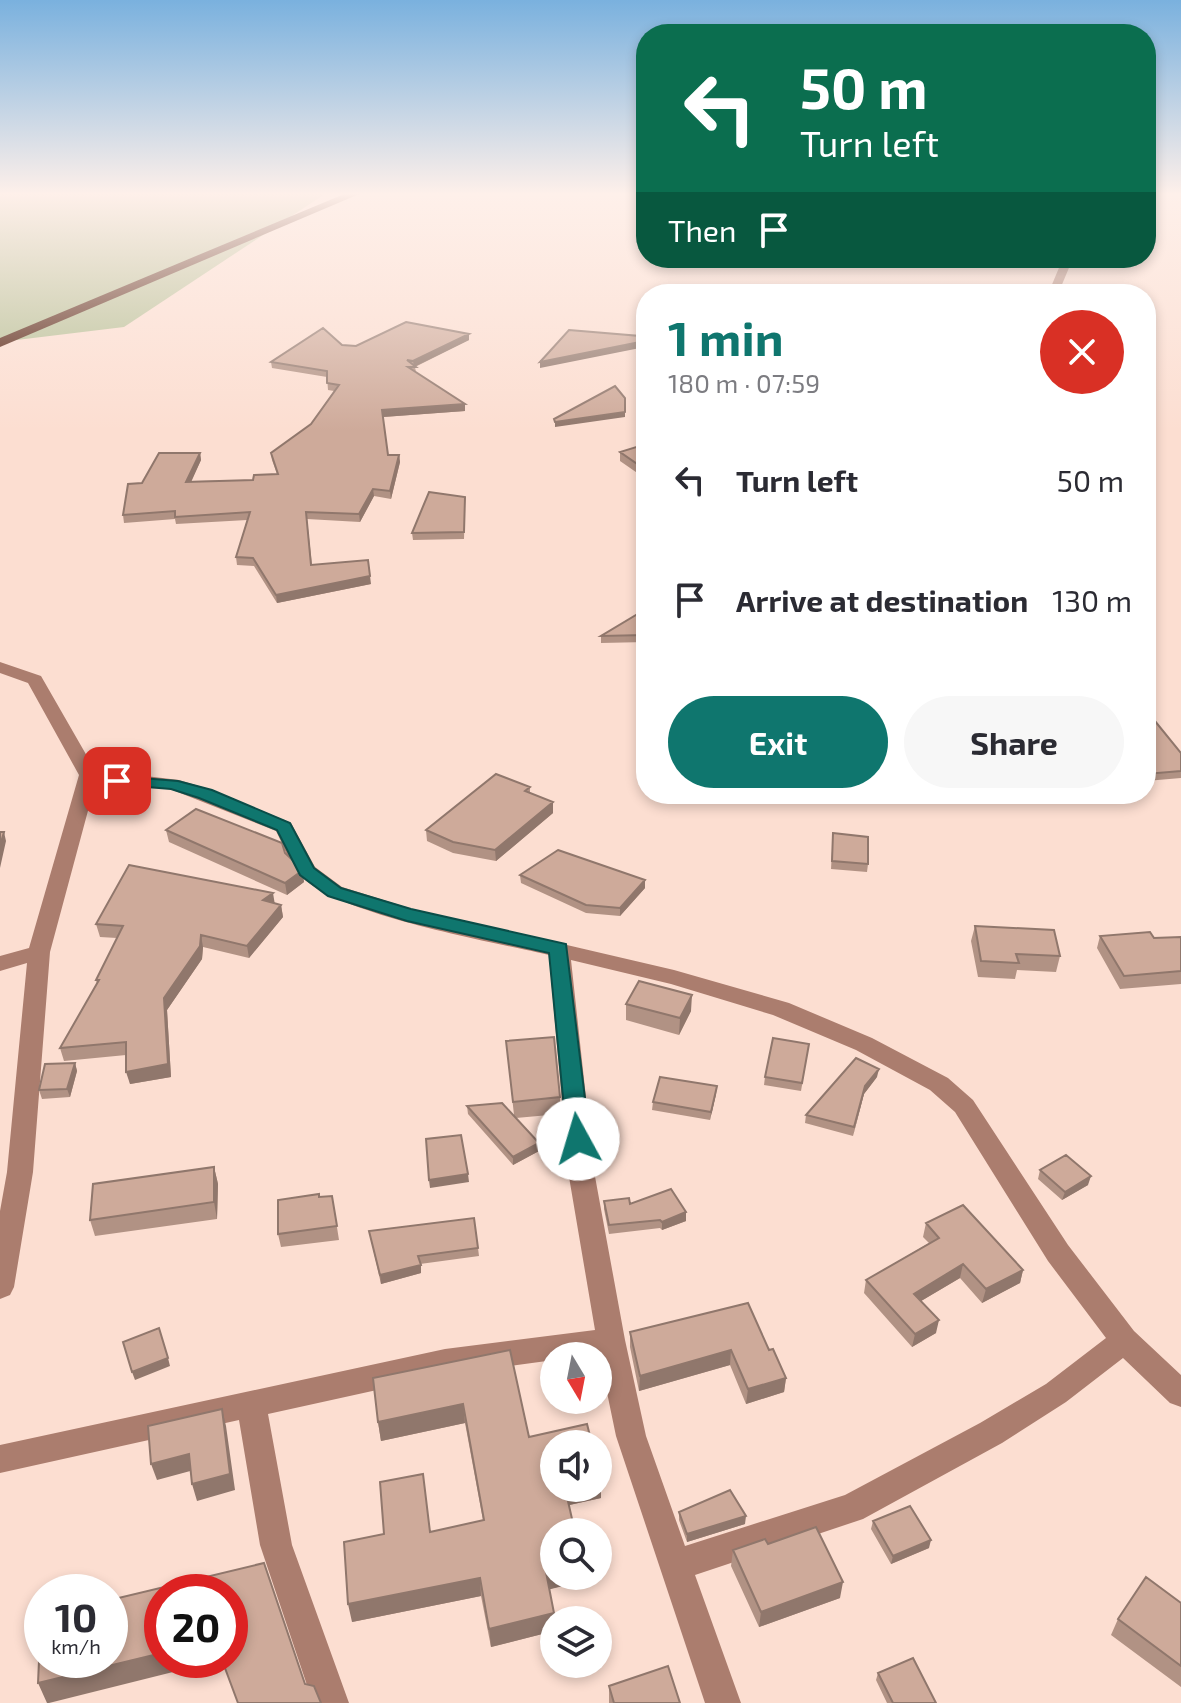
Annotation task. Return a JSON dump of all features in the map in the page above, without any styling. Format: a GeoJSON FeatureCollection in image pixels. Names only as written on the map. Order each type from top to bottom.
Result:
{"type":"FeatureCollection","features":[{"type":"Feature","properties":{"kind":"highway"},"geometry":{"type":"LineString","coordinates":[[0,343],[170,271]]}},
{"type":"Feature","properties":{"kind":"street"},"geometry":{"type":"LineString","coordinates":[[0,667],[35,680],[88,775],[39,952],[20,1172],[0,1287]]}},
{"type":"Feature","properties":{"kind":"street"},"geometry":{"type":"LineString","coordinates":[[88,775],[172,784],[205,794],[284,827],[307,871],[335,892],[407,915],[674,977],[781,1009],[864,1044],[939,1084],[964,1106],[1058,1253],[1124,1340],[1181,1394]]}},
{"type":"Feature","properties":{"kind":"street"},"geometry":{"type":"LineString","coordinates":[[559,949],[581,1171],[631,1436],[723,1703]]}},
{"type":"Feature","properties":{"kind":"street"},"geometry":{"type":"LineString","coordinates":[[0,964],[39,952]]}},
{"type":"Feature","properties":{"kind":"street"},"geometry":{"type":"LineString","coordinates":[[0,1459],[445,1362],[611,1340]]}},
{"type":"Feature","properties":{"kind":"street"},"geometry":{"type":"LineString","coordinates":[[677,1565],[852,1508],[1056,1393],[1124,1340]]}},
{"type":"Feature","properties":{"kind":"street"},"geometry":{"type":"LineString","coordinates":[[251,1402],[276,1545],[331,1703]]}},
{"type":"Feature","properties":{"kind":"green space"},"geometry":{"type":"Polygon","coordinates":[[[0,271],[208,271],[124,327],[0,342],[0,271]]]}},
{"type":"Feature","properties":{"kind":"building"},"geometry":{"type":"Polygon","coordinates":[[[406,322],[469,334],[413,361],[407,360],[416,367],[408,367],[465,404],[382,410],[388,455],[399,455],[390,491],[373,489],[359,514],[306,512],[311,565],[368,560],[370,576],[276,595],[253,558],[236,557],[250,512],[175,517],[175,511],[123,515],[128,484],[142,483],[159,453],[200,453],[186,482],[253,480],[254,475],[278,474],[271,453],[311,424],[339,385],[327,383],[327,371],[271,362],[323,328],[342,345],[356,346],[406,322]]]}},
{"type":"Feature","properties":{"kind":"building"},"geometry":{"type":"Polygon","coordinates":[[[569,330],[636,336],[636,343],[540,362],[569,330]]]}},
{"type":"Feature","properties":{"kind":"building"},"geometry":{"type":"Polygon","coordinates":[[[615,386],[625,398],[625,412],[555,422],[554,419],[615,386]]]}},
{"type":"Feature","properties":{"kind":"building"},"geometry":{"type":"Polygon","coordinates":[[[636,447],[636,463],[620,452],[636,447]]]}},
{"type":"Feature","properties":{"kind":"building"},"geometry":{"type":"Polygon","coordinates":[[[429,492],[465,497],[464,532],[412,533],[429,492]]]}},
{"type":"Feature","properties":{"kind":"building"},"geometry":{"type":"Polygon","coordinates":[[[636,615],[636,635],[601,636],[636,615]]]}},
{"type":"Feature","properties":{"kind":"building"},"geometry":{"type":"Polygon","coordinates":[[[1156,722],[1181,753],[1181,771],[1156,773],[1156,722]]]}},
{"type":"Feature","properties":{"kind":"building"},"geometry":{"type":"Polygon","coordinates":[[[496,774],[530,787],[525,791],[553,802],[495,850],[453,842],[426,830],[496,774]]]}},
{"type":"Feature","properties":{"kind":"building"},"geometry":{"type":"Polygon","coordinates":[[[196,809],[282,843],[285,853],[303,870],[285,883],[166,830],[196,809]]]}},
{"type":"Feature","properties":{"kind":"building"},"geometry":{"type":"Polygon","coordinates":[[[833,833],[868,837],[868,864],[832,861],[833,833]]]}},
{"type":"Feature","properties":{"kind":"building"},"geometry":{"type":"Polygon","coordinates":[[[558,850],[645,880],[620,908],[586,905],[520,875],[558,850]]]}},
{"type":"Feature","properties":{"kind":"building"},"geometry":{"type":"Polygon","coordinates":[[[129,865],[273,893],[263,900],[281,905],[247,946],[201,935],[200,946],[164,998],[168,1064],[126,1072],[126,1042],[60,1048],[99,980],[96,980],[123,926],[96,924],[129,865]]]}},
{"type":"Feature","properties":{"kind":"building"},"geometry":{"type":"Polygon","coordinates":[[[975,926],[1054,930],[1060,956],[1016,954],[1019,963],[981,961],[975,926]]]}},
{"type":"Feature","properties":{"kind":"building"},"geometry":{"type":"Polygon","coordinates":[[[1150,932],[1154,938],[1181,937],[1181,971],[1124,976],[1100,936],[1150,932]]]}},
{"type":"Feature","properties":{"kind":"building"},"geometry":{"type":"Polygon","coordinates":[[[639,981],[692,995],[680,1018],[626,1004],[639,981]]]}},
{"type":"Feature","properties":{"kind":"building"},"geometry":{"type":"Polygon","coordinates":[[[554,1037],[560,1097],[513,1102],[506,1041],[554,1037]]]}},
{"type":"Feature","properties":{"kind":"building"},"geometry":{"type":"Polygon","coordinates":[[[773,1038],[809,1044],[802,1083],[765,1077],[773,1038]]]}},
{"type":"Feature","properties":{"kind":"building"},"geometry":{"type":"Polygon","coordinates":[[[856,1058],[879,1069],[865,1086],[854,1127],[806,1115],[856,1058]]]}},
{"type":"Feature","properties":{"kind":"building"},"geometry":{"type":"Polygon","coordinates":[[[75,1063],[67,1089],[39,1090],[45,1064],[75,1063]]]}},
{"type":"Feature","properties":{"kind":"building"},"geometry":{"type":"Polygon","coordinates":[[[660,1077],[717,1086],[711,1112],[653,1102],[660,1077]]]}},
{"type":"Feature","properties":{"kind":"building"},"geometry":{"type":"Polygon","coordinates":[[[502,1103],[539,1143],[513,1157],[467,1106],[502,1103]]]}},
{"type":"Feature","properties":{"kind":"building"},"geometry":{"type":"Polygon","coordinates":[[[461,1135],[468,1174],[429,1180],[426,1139],[461,1135]]]}},
{"type":"Feature","properties":{"kind":"building"},"geometry":{"type":"Polygon","coordinates":[[[1066,1155],[1091,1176],[1065,1192],[1040,1170],[1066,1155]]]}},
{"type":"Feature","properties":{"kind":"building"},"geometry":{"type":"Polygon","coordinates":[[[214,1167],[214,1202],[90,1220],[93,1184],[214,1167]]]}},
{"type":"Feature","properties":{"kind":"building"},"geometry":{"type":"Polygon","coordinates":[[[671,1189],[686,1212],[662,1222],[609,1225],[604,1201],[629,1198],[630,1204],[671,1189]]]}},
{"type":"Feature","properties":{"kind":"building"},"geometry":{"type":"Polygon","coordinates":[[[319,1194],[319,1197],[332,1196],[337,1226],[278,1234],[278,1200],[319,1194]]]}},
{"type":"Feature","properties":{"kind":"building"},"geometry":{"type":"Polygon","coordinates":[[[963,1205],[1023,1270],[986,1289],[963,1264],[914,1294],[939,1320],[915,1334],[866,1280],[939,1238],[926,1223],[963,1205]]]}},
{"type":"Feature","properties":{"kind":"building"},"geometry":{"type":"Polygon","coordinates":[[[474,1218],[478,1248],[418,1256],[421,1265],[380,1275],[369,1231],[474,1218]]]}},
{"type":"Feature","properties":{"kind":"building"},"geometry":{"type":"Polygon","coordinates":[[[748,1303],[769,1350],[773,1349],[786,1378],[748,1389],[731,1350],[640,1376],[630,1332],[748,1303]]]}},
{"type":"Feature","properties":{"kind":"building"},"geometry":{"type":"Polygon","coordinates":[[[159,1328],[168,1358],[132,1372],[123,1342],[159,1328]]]}},
{"type":"Feature","properties":{"kind":"building"},"geometry":{"type":"Polygon","coordinates":[[[510,1350],[529,1437],[540,1435],[540,1502],[568,1502],[572,1518],[540,1518],[540,1590],[550,1590],[553,1606],[540,1606],[540,1616],[489,1629],[480,1578],[348,1604],[344,1542],[384,1534],[380,1482],[423,1474],[430,1532],[484,1520],[463,1404],[378,1422],[373,1378],[510,1350]]]}},
{"type":"Feature","properties":{"kind":"building"},"geometry":{"type":"Polygon","coordinates":[[[222,1409],[230,1474],[192,1484],[189,1454],[151,1464],[148,1426],[222,1409]]]}},
{"type":"Feature","properties":{"kind":"building"},"geometry":{"type":"Polygon","coordinates":[[[587,1424],[588,1430],[560,1430],[587,1424]]]}},
{"type":"Feature","properties":{"kind":"building"},"geometry":{"type":"Polygon","coordinates":[[[730,1490],[746,1516],[687,1534],[679,1512],[730,1490]]]}},
{"type":"Feature","properties":{"kind":"building"},"geometry":{"type":"Polygon","coordinates":[[[910,1506],[931,1540],[893,1556],[873,1521],[910,1506]]]}},
{"type":"Feature","properties":{"kind":"building"},"geometry":{"type":"Polygon","coordinates":[[[816,1527],[843,1582],[761,1612],[733,1550],[765,1539],[768,1544],[816,1527]]]}},
{"type":"Feature","properties":{"kind":"building"},"geometry":{"type":"Polygon","coordinates":[[[264,1563],[305,1684],[314,1686],[321,1703],[238,1703],[229,1678],[248,1678],[248,1574],[218,1574],[264,1563]]]}},
{"type":"Feature","properties":{"kind":"building"},"geometry":{"type":"Polygon","coordinates":[[[1146,1577],[1181,1603],[1181,1666],[1118,1619],[1146,1577]]]}},
{"type":"Feature","properties":{"kind":"building"},"geometry":{"type":"Polygon","coordinates":[[[144,1592],[144,1657],[128,1661],[128,1596],[144,1592]]]}},
{"type":"Feature","properties":{"kind":"building"},"geometry":{"type":"Polygon","coordinates":[[[913,1658],[936,1703],[893,1703],[878,1673],[913,1658]]]}},
{"type":"Feature","properties":{"kind":"building"},"geometry":{"type":"Polygon","coordinates":[[[668,1666],[680,1703],[614,1703],[609,1686],[668,1666]]]}},
{"type":"Feature","properties":{"kind":"building"},"geometry":{"type":"Polygon","coordinates":[[[38,1678],[59,1678],[38,1683],[38,1678]]]}},
{"type":"Feature","properties":{"kind":"route"},"geometry":{"type":"LineString","coordinates":[[117,781],[172,784],[205,794],[284,827],[307,871],[335,892],[407,915],[559,949],[578,1139]]}}]}
